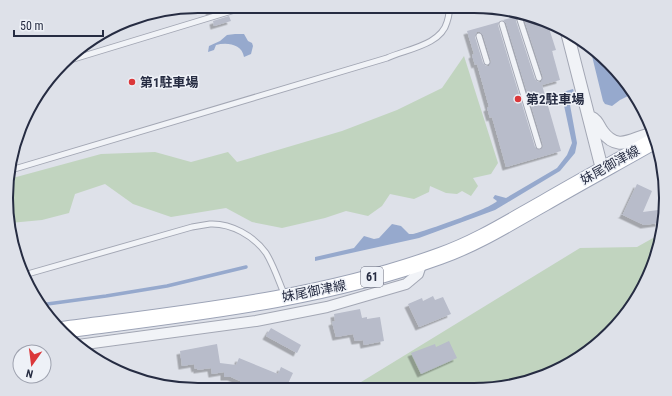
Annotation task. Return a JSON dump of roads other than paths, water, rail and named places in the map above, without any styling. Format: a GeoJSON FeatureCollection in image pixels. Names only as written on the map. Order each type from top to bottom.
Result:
{"type":"FeatureCollection","features":[{"type":"Feature","properties":{"kind":"main road","name":"妹尾御津線"},"geometry":{"type":"LineString","coordinates":[[67,329],[226,307],[286,296],[347,284],[441,256],[490,233],[650,143]]}},
{"type":"Feature","properties":{"kind":"street"},"geometry":{"type":"LineString","coordinates":[[569,40],[602,170]]}},
{"type":"Feature","properties":{"kind":"street"},"geometry":{"type":"LineString","coordinates":[[589,116],[595,119],[606,136],[614,142],[631,142],[648,135]]}},
{"type":"Feature","properties":{"kind":"street"},"geometry":{"type":"LineString","coordinates":[[84,344],[256,321],[327,307],[406,284],[418,274],[422,262]]}},
{"type":"Feature","properties":{"kind":"street"},"geometry":{"type":"LineString","coordinates":[[286,296],[291,315]]}},
{"type":"Feature","properties":{"kind":"lane"},"geometry":{"type":"LineString","coordinates":[[77,58],[225,13]]}},
{"type":"Feature","properties":{"kind":"lane"},"geometry":{"type":"LineString","coordinates":[[16,169],[387,58],[432,41],[446,28],[448,13]]}},
{"type":"Feature","properties":{"kind":"lane"},"geometry":{"type":"LineString","coordinates":[[520,20],[539,78]]}},
{"type":"Feature","properties":{"kind":"lane"},"geometry":{"type":"LineString","coordinates":[[502,24],[539,146]]}},
{"type":"Feature","properties":{"kind":"lane"},"geometry":{"type":"LineString","coordinates":[[479,36],[487,62]]}},
{"type":"Feature","properties":{"kind":"lane"},"geometry":{"type":"LineString","coordinates":[[29,274],[192,227],[211,224],[227,226],[243,233],[257,244],[266,254],[286,296]]}},
{"type":"Feature","properties":{"kind":"water"},"geometry":{"type":"Polygon","coordinates":[[[244,34],[248,41],[252,43],[253,46],[251,54],[244,57],[240,49],[229,44],[216,45],[214,50],[208,52],[209,46],[220,41],[227,35],[244,34]]]}},
{"type":"Feature","properties":{"kind":"water"},"geometry":{"type":"Polygon","coordinates":[[[592,56],[605,67],[628,96],[612,106],[605,104],[592,56]]]}},
{"type":"Feature","properties":{"kind":"water"},"geometry":{"type":"Polygon","coordinates":[[[573,89],[574,92],[568,94],[577,143],[575,153],[560,171],[495,210],[419,238],[315,261],[315,257],[354,248],[364,236],[374,239],[379,238],[392,224],[401,226],[409,234],[413,234],[471,214],[497,201],[493,198],[495,195],[506,198],[557,168],[567,155],[572,143],[562,96],[563,92],[573,89]]]}},
{"type":"Feature","properties":{"kind":"waterway"},"geometry":{"type":"LineString","coordinates":[[46,304],[167,286],[246,267]]}},
{"type":"Feature","properties":{"kind":"place","name":"第1駐車場"},"geometry":{"type":"Point","coordinates":[132,82]}},
{"type":"Feature","properties":{"kind":"place","name":"第2駐車場"},"geometry":{"type":"Point","coordinates":[518,99]}}]}
